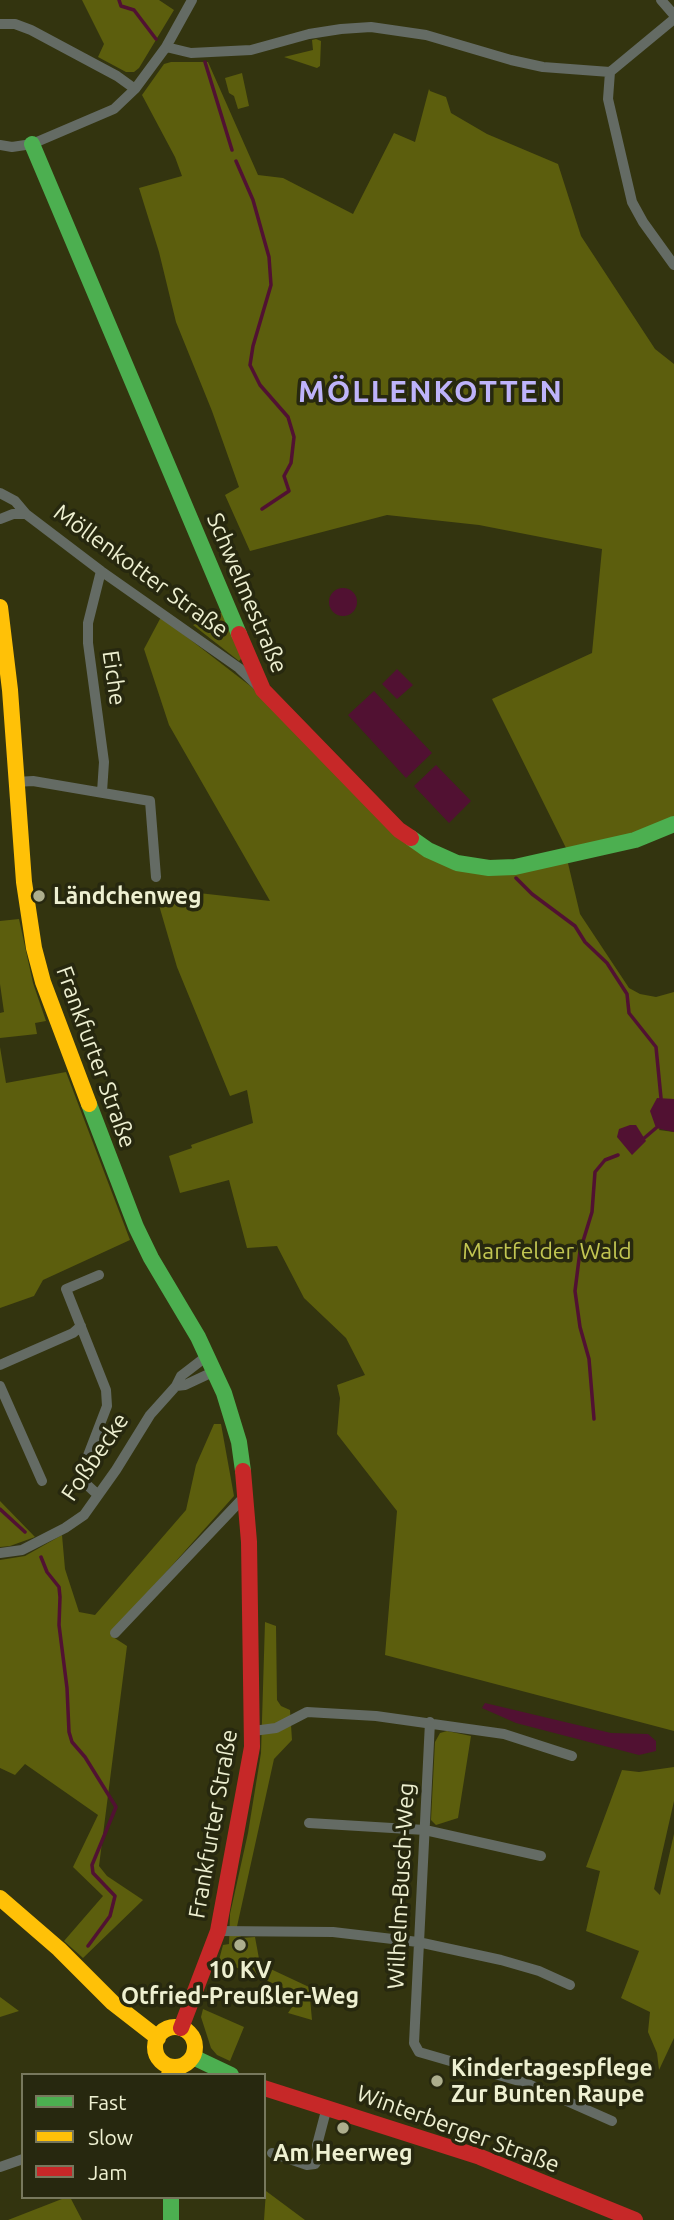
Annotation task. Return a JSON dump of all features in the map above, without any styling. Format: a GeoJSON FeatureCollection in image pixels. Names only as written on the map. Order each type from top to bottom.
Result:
{"type":"FeatureCollection","features":[{"type":"Feature","properties":{"kind":"main road","name":"Schwelmestraße"},"geometry":{"type":"LineString","coordinates":[[32,144],[263,690],[399,830],[428,850],[457,863],[489,868],[515,867],[635,840],[674,824]]}},
{"type":"Feature","properties":{"kind":"main road","name":"Frankfurter Straße"},"geometry":{"type":"LineString","coordinates":[[0,607],[10,690],[27,912],[34,948],[49,1000],[135,1227],[215,1371],[239,1442],[246,1495],[253,1731],[249,1775],[218,1931],[181,2028]]}},
{"type":"Feature","properties":{"kind":"main road"},"geometry":{"type":"LineString","coordinates":[[0,1898],[59,1949],[113,2003],[158,2038]]}},
{"type":"Feature","properties":{"kind":"main road"},"geometry":{"type":"LineString","coordinates":[[181,2028],[194,2040],[195,2052],[182,2066],[170,2071],[157,2055],[158,2038],[167,2029],[181,2028]]}},
{"type":"Feature","properties":{"kind":"main road"},"geometry":{"type":"LineString","coordinates":[[192,2057],[227,2073]]}},
{"type":"Feature","properties":{"kind":"main road","name":"Winterberger Straße"},"geometry":{"type":"LineString","coordinates":[[266,2089],[480,2157],[635,2220]]}},
{"type":"Feature","properties":{"kind":"main road"},"geometry":{"type":"LineString","coordinates":[[170,2199],[171,2220]]}},
{"type":"Feature","properties":{"kind":"street"},"geometry":{"type":"LineString","coordinates":[[0,145],[12,147],[32,144],[114,109],[135,89],[166,47],[192,0]]}},
{"type":"Feature","properties":{"kind":"street"},"geometry":{"type":"LineString","coordinates":[[166,47],[191,53],[251,50],[309,34],[371,27],[426,35],[543,67],[610,72],[674,17],[662,0]]}},
{"type":"Feature","properties":{"kind":"street"},"geometry":{"type":"LineString","coordinates":[[0,24],[15,24],[31,30],[117,76],[135,89]]}},
{"type":"Feature","properties":{"kind":"street"},"geometry":{"type":"LineString","coordinates":[[610,72],[608,99],[627,186],[636,212],[674,265]]}},
{"type":"Feature","properties":{"kind":"street","name":"Möllenkotter Straße"},"geometry":{"type":"LineString","coordinates":[[0,493],[15,501],[26,514],[101,571],[239,668],[263,690]]}},
{"type":"Feature","properties":{"kind":"street","name":"Möllenkotter Straße"},"geometry":{"type":"LineString","coordinates":[[0,508],[13,514]]}},
{"type":"Feature","properties":{"kind":"street","name":"Möllenkotter Straße"},"geometry":{"type":"LineString","coordinates":[[0,519],[13,514],[26,514]]}},
{"type":"Feature","properties":{"kind":"street","name":"Eiche"},"geometry":{"type":"LineString","coordinates":[[101,571],[88,623],[88,643],[104,762],[102,792]]}},
{"type":"Feature","properties":{"kind":"street"},"geometry":{"type":"LineString","coordinates":[[16,782],[33,781],[150,802],[156,877]]}},
{"type":"Feature","properties":{"kind":"street"},"geometry":{"type":"LineString","coordinates":[[98,1495],[85,1483],[82,1471],[107,1406],[106,1390],[66,1289],[99,1275]]}},
{"type":"Feature","properties":{"kind":"street"},"geometry":{"type":"LineString","coordinates":[[0,1365],[73,1334],[82,1326]]}},
{"type":"Feature","properties":{"kind":"street","name":"Foßbecke"},"geometry":{"type":"LineString","coordinates":[[0,1553],[22,1550],[65,1528],[83,1515],[150,1415],[187,1370],[207,1356]]}},
{"type":"Feature","properties":{"kind":"street"},"geometry":{"type":"LineString","coordinates":[[176,1385],[185,1385],[215,1371]]}},
{"type":"Feature","properties":{"kind":"street"},"geometry":{"type":"LineString","coordinates":[[0,1386],[42,1481]]}},
{"type":"Feature","properties":{"kind":"street"},"geometry":{"type":"LineString","coordinates":[[116,1633],[246,1495]]}},
{"type":"Feature","properties":{"kind":"street"},"geometry":{"type":"LineString","coordinates":[[253,1731],[276,1728],[307,1712],[376,1716],[504,1734],[572,1756]]}},
{"type":"Feature","properties":{"kind":"street","name":"Wilhelm-Busch-Weg"},"geometry":{"type":"LineString","coordinates":[[430,1722],[414,2043],[419,2052],[526,2083],[612,2121]]}},
{"type":"Feature","properties":{"kind":"street"},"geometry":{"type":"LineString","coordinates":[[309,1823],[425,1830],[541,1856]]}},
{"type":"Feature","properties":{"kind":"street"},"geometry":{"type":"LineString","coordinates":[[218,1931],[333,1932],[418,1942],[501,1960],[539,1971],[570,1985]]}},
{"type":"Feature","properties":{"kind":"street"},"geometry":{"type":"LineString","coordinates":[[272,2153],[307,2165],[315,2164],[319,2157],[317,2145],[327,2107]]}},
{"type":"Feature","properties":{"kind":"street"},"geometry":{"type":"LineString","coordinates":[[0,2167],[21,2160]]}},
{"type":"Feature","properties":{"kind":"green space"},"geometry":{"type":"Polygon","coordinates":[[[82,0],[159,0],[174,10],[139,68],[134,72],[126,72],[98,57],[104,44],[82,0]]]}},
{"type":"Feature","properties":{"kind":"green space"},"geometry":{"type":"Polygon","coordinates":[[[312,40],[321,41],[320,66],[317,68],[284,57],[313,50],[312,40]]]}},
{"type":"Feature","properties":{"kind":"green space"},"geometry":{"type":"Polygon","coordinates":[[[208,62],[258,175],[283,178],[353,214],[394,133],[415,142],[429,89],[446,97],[451,113],[487,134],[558,164],[581,236],[655,349],[674,364],[674,820],[634,835],[567,850],[492,699],[592,653],[602,549],[479,525],[387,515],[250,551],[225,495],[239,487],[176,322],[159,252],[139,188],[182,176],[175,157],[142,95],[164,64],[208,62]]]}},
{"type":"Feature","properties":{"kind":"green space"},"geometry":{"type":"Polygon","coordinates":[[[242,73],[249,106],[238,109],[234,96],[229,93],[225,78],[242,73]]]}},
{"type":"Feature","properties":{"kind":"green space"},"geometry":{"type":"Polygon","coordinates":[[[223,612],[243,657],[239,661],[193,625],[223,612]]]}},
{"type":"Feature","properties":{"kind":"green space","name":"Martfelder Wald"},"geometry":{"type":"Polygon","coordinates":[[[161,617],[262,695],[382,819],[456,866],[567,859],[580,914],[629,988],[640,994],[656,997],[674,992],[674,1099],[659,1130],[674,1132],[674,1731],[385,1655],[397,1511],[337,1434],[340,1398],[337,1385],[365,1375],[346,1338],[304,1298],[277,1246],[247,1248],[229,1180],[180,1193],[169,1156],[192,1148],[191,1145],[253,1123],[247,1090],[230,1096],[177,967],[154,888],[270,901],[169,725],[144,649],[161,617]]]}},
{"type":"Feature","properties":{"kind":"green space"},"geometry":{"type":"Polygon","coordinates":[[[19,919],[33,983],[46,1021],[35,1023],[37,1034],[0,1038],[0,1013],[4,1012],[0,984],[0,921],[19,919]]]}},
{"type":"Feature","properties":{"kind":"green space"},"geometry":{"type":"Polygon","coordinates":[[[0,1047],[6,1083],[66,1072],[130,1240],[43,1280],[34,1296],[0,1308],[0,1047]]]}},
{"type":"Feature","properties":{"kind":"green space"},"geometry":{"type":"Polygon","coordinates":[[[214,1424],[221,1424],[234,1496],[110,1635],[127,1646],[99,1866],[107,1876],[143,1900],[83,1958],[64,1941],[103,1896],[73,1867],[98,1815],[25,1764],[15,1775],[0,1768],[0,1560],[25,1556],[62,1535],[65,1569],[79,1612],[95,1615],[186,1510],[196,1465],[214,1424]]]}},
{"type":"Feature","properties":{"kind":"green space"},"geometry":{"type":"Polygon","coordinates":[[[0,1501],[35,1537],[0,1547],[0,1501]]]}},
{"type":"Feature","properties":{"kind":"green space"},"geometry":{"type":"Polygon","coordinates":[[[265,1622],[276,1626],[277,1700],[281,1706],[290,1710],[292,1740],[274,1759],[236,1931],[242,1938],[255,1937],[260,1964],[309,1987],[312,2020],[288,2013],[300,1995],[219,1960],[223,1945],[229,1944],[230,1914],[248,1833],[261,1753],[265,1622]]]}},
{"type":"Feature","properties":{"kind":"green space"},"geometry":{"type":"Polygon","coordinates":[[[447,1731],[471,1736],[458,1818],[436,1825],[431,1820],[435,1742],[440,1733],[447,1731]]]}},
{"type":"Feature","properties":{"kind":"green space"},"geometry":{"type":"Polygon","coordinates":[[[674,1767],[674,1801],[654,1889],[660,1895],[674,1834],[674,2038],[659,2070],[657,2053],[648,2032],[650,2012],[621,1998],[639,1951],[586,1931],[600,1871],[586,1867],[622,1770],[639,1772],[674,1767]]]}},
{"type":"Feature","properties":{"kind":"green space"},"geometry":{"type":"Polygon","coordinates":[[[0,1997],[19,2011],[0,2017],[0,1997]]]}},
{"type":"Feature","properties":{"kind":"green space"},"geometry":{"type":"Polygon","coordinates":[[[203,2009],[244,2027],[230,2061],[217,2055],[211,2048],[201,2017],[203,2009]]]}},
{"type":"Feature","properties":{"kind":"green space"},"geometry":{"type":"Polygon","coordinates":[[[266,2191],[305,2220],[264,2220],[266,2191]]]}},
{"type":"Feature","properties":{"kind":"green space"},"geometry":{"type":"Polygon","coordinates":[[[62,2199],[71,2199],[82,2220],[8,2220],[62,2199]]]}},
{"type":"Feature","properties":{"kind":"shaded area"},"geometry":{"type":"Polygon","coordinates":[[[343,588],[353,592],[357,602],[353,612],[343,616],[333,612],[329,602],[333,592],[343,588]]]}},
{"type":"Feature","properties":{"kind":"shaded area"},"geometry":{"type":"Polygon","coordinates":[[[397,669],[413,685],[397,699],[382,684],[397,669]]]}},
{"type":"Feature","properties":{"kind":"shaded area"},"geometry":{"type":"Polygon","coordinates":[[[374,691],[432,753],[406,778],[348,715],[374,691]]]}},
{"type":"Feature","properties":{"kind":"shaded area"},"geometry":{"type":"Polygon","coordinates":[[[436,765],[471,801],[449,823],[414,786],[436,765]]]}},
{"type":"Feature","properties":{"kind":"shaded area"},"geometry":{"type":"Polygon","coordinates":[[[657,1098],[674,1099],[674,1132],[656,1128],[650,1111],[657,1098]]]}},
{"type":"Feature","properties":{"kind":"shaded area"},"geometry":{"type":"Polygon","coordinates":[[[636,1125],[646,1141],[632,1155],[617,1137],[619,1129],[636,1125]]]}},
{"type":"Feature","properties":{"kind":"shaded area"},"geometry":{"type":"Polygon","coordinates":[[[485,1703],[611,1733],[648,1734],[656,1741],[656,1751],[639,1755],[516,1723],[482,1708],[485,1703]]]}},
{"type":"Feature","properties":{"kind":"waterway"},"geometry":{"type":"LineString","coordinates":[[119,0],[121,6],[134,10],[156,39]]}},
{"type":"Feature","properties":{"kind":"waterway"},"geometry":{"type":"LineString","coordinates":[[205,62],[232,150]]}},
{"type":"Feature","properties":{"kind":"waterway"},"geometry":{"type":"LineString","coordinates":[[236,161],[253,200],[269,257],[271,285],[250,365],[260,385],[288,417],[294,437],[291,463],[284,476],[289,491],[262,509]]}},
{"type":"Feature","properties":{"kind":"waterway"},"geometry":{"type":"LineString","coordinates":[[516,878],[532,894],[575,926],[585,942],[607,963],[627,994],[629,1013],[656,1047],[661,1098]]}},
{"type":"Feature","properties":{"kind":"waterway"},"geometry":{"type":"LineString","coordinates":[[642,1140],[656,1128]]}},
{"type":"Feature","properties":{"kind":"waterway"},"geometry":{"type":"LineString","coordinates":[[594,1419],[589,1359],[580,1327],[575,1291],[580,1251],[592,1212],[595,1172],[605,1160],[618,1155]]}},
{"type":"Feature","properties":{"kind":"waterway"},"geometry":{"type":"LineString","coordinates":[[0,1509],[25,1532]]}},
{"type":"Feature","properties":{"kind":"waterway"},"geometry":{"type":"LineString","coordinates":[[41,1557],[47,1572],[59,1587],[59,1625],[67,1688],[69,1732],[72,1742],[85,1757],[116,1807],[92,1865],[93,1873],[115,1896],[110,1916],[88,1946]]}},
{"type":"Feature","properties":{"kind":"traffic: fast"},"geometry":{"type":"LineString","coordinates":[[32,144],[239,634]]}},
{"type":"Feature","properties":{"kind":"traffic: fast"},"geometry":{"type":"LineString","coordinates":[[411,838],[428,850],[457,863],[489,868],[515,867],[635,840],[674,824]]}},
{"type":"Feature","properties":{"kind":"traffic: fast"},"geometry":{"type":"LineString","coordinates":[[89,1104],[136,1227],[151,1258],[198,1337],[224,1393],[239,1442],[243,1471]]}},
{"type":"Feature","properties":{"kind":"traffic: fast"},"geometry":{"type":"LineString","coordinates":[[193,2057],[227,2073]]}},
{"type":"Feature","properties":{"kind":"traffic: fast"},"geometry":{"type":"LineString","coordinates":[[171,2199],[171,2220]]}},
{"type":"Feature","properties":{"kind":"traffic: slow"},"geometry":{"type":"LineString","coordinates":[[0,607],[10,690],[24,882],[34,948],[43,982],[89,1104]]}},
{"type":"Feature","properties":{"kind":"traffic: slow"},"geometry":{"type":"LineString","coordinates":[[0,1898],[59,1949],[113,2003],[158,2038]]}},
{"type":"Feature","properties":{"kind":"traffic: slow"},"geometry":{"type":"LineString","coordinates":[[175,2027],[189,2033],[195,2047],[189,2061],[175,2067],[161,2061],[155,2047],[161,2033],[175,2027]]}},
{"type":"Feature","properties":{"kind":"traffic: slow"},"geometry":{"type":"LineString","coordinates":[[170,2073],[171,2067]]}},
{"type":"Feature","properties":{"kind":"traffic: jam"},"geometry":{"type":"LineString","coordinates":[[239,634],[263,690],[399,830],[411,838]]}},
{"type":"Feature","properties":{"kind":"traffic: jam"},"geometry":{"type":"LineString","coordinates":[[181,2028],[218,1931],[252,1747],[249,1542],[243,1471]]}},
{"type":"Feature","properties":{"kind":"traffic: jam"},"geometry":{"type":"LineString","coordinates":[[266,2089],[480,2157],[635,2220]]}},
{"type":"Feature","properties":{"kind":"place","name":"Ländchenweg"},"geometry":{"type":"Point","coordinates":[39,896]}},
{"type":"Feature","properties":{"kind":"place","name":"10 KV Otfried-Preußler-Weg"},"geometry":{"type":"Point","coordinates":[240,1945]}},
{"type":"Feature","properties":{"kind":"place","name":"Kindertagespflege Zur Bunten Raupe"},"geometry":{"type":"Point","coordinates":[437,2081]}},
{"type":"Feature","properties":{"kind":"place","name":"Am Heerweg"},"geometry":{"type":"Point","coordinates":[343,2128]}},
{"type":"Feature","properties":{"kind":"district","name":"MÖLLENKOTTEN"},"geometry":{"type":"Point","coordinates":[431,392]}}]}
